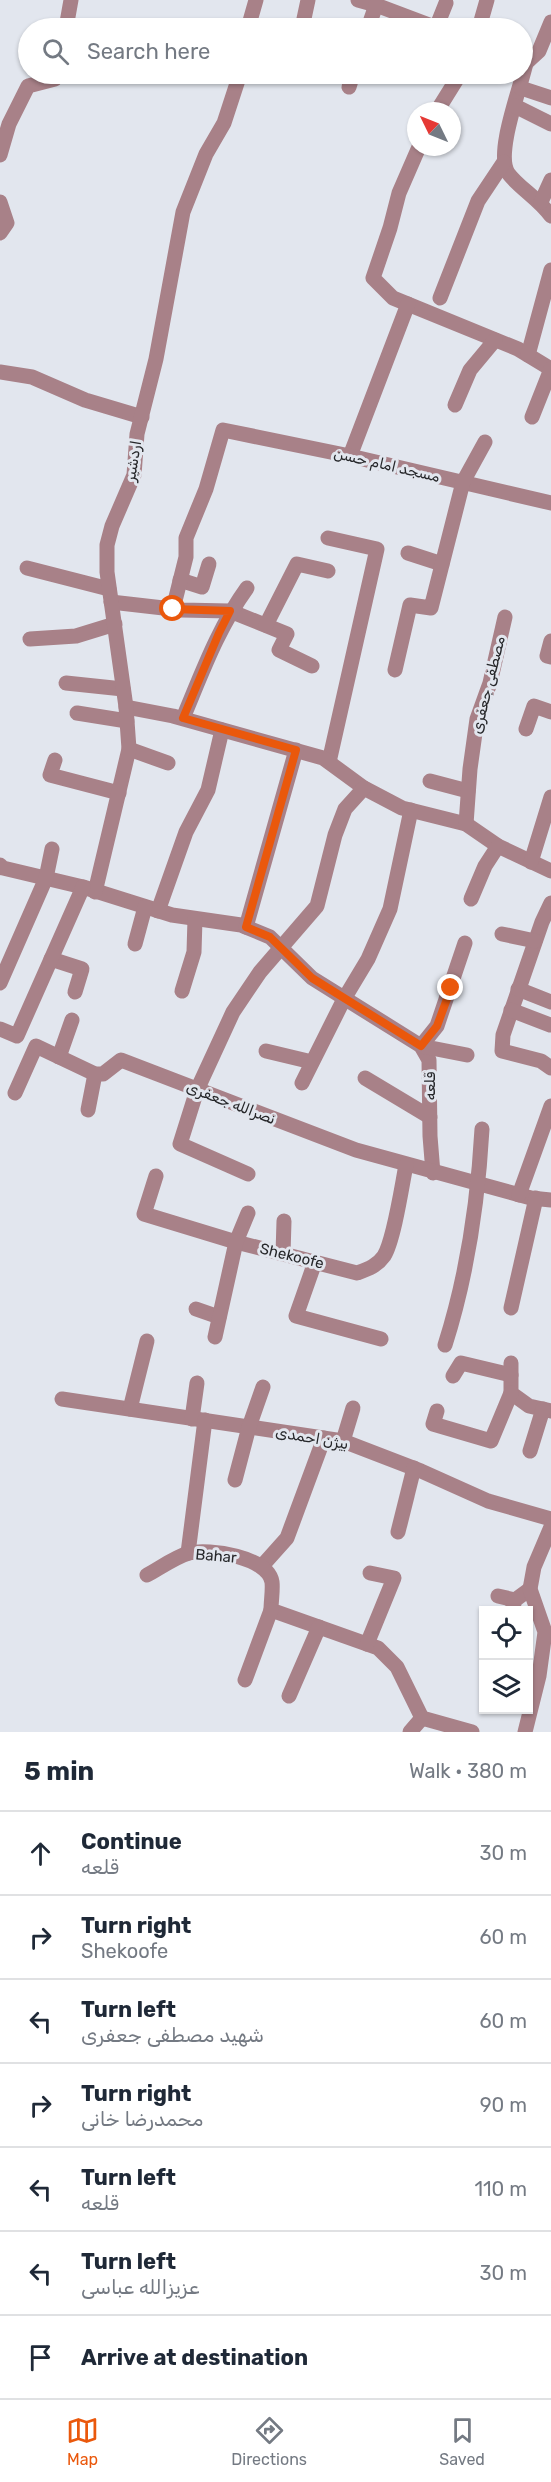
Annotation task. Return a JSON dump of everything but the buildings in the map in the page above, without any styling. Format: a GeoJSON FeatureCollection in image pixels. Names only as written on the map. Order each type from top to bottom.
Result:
{"type":"FeatureCollection","features":[{"type":"Feature","properties":{"kind":"street"},"geometry":{"type":"LineString","coordinates":[[68,18],[71,0]]}},
{"type":"Feature","properties":{"kind":"street"},"geometry":{"type":"LineString","coordinates":[[251,18],[256,0]]}},
{"type":"Feature","properties":{"kind":"street"},"geometry":{"type":"LineString","coordinates":[[304,18],[308,0]]}},
{"type":"Feature","properties":{"kind":"street"},"geometry":{"type":"LineString","coordinates":[[482,18],[487,0]]}},
{"type":"Feature","properties":{"kind":"street"},"geometry":{"type":"LineString","coordinates":[[367,18],[366,2],[409,18]]}},
{"type":"Feature","properties":{"kind":"street"},"geometry":{"type":"LineString","coordinates":[[440,18],[446,3]]}},
{"type":"Feature","properties":{"kind":"street"},"geometry":{"type":"LineString","coordinates":[[533,56],[548,38],[551,22]]}},
{"type":"Feature","properties":{"kind":"street"},"geometry":{"type":"LineString","coordinates":[[0,155],[9,124],[28,86],[36,84]]}},
{"type":"Feature","properties":{"kind":"street","name":"اردشیر"},"geometry":{"type":"LineString","coordinates":[[0,1029],[17,1036],[51,959],[89,889],[119,793],[129,749],[115,624],[106,572],[107,545],[112,525],[134,475],[137,434],[156,359],[183,212],[206,154],[224,123],[237,84]]}},
{"type":"Feature","properties":{"kind":"street"},"geometry":{"type":"LineString","coordinates":[[443,102],[454,84]]}},
{"type":"Feature","properties":{"kind":"street"},"geometry":{"type":"LineString","coordinates":[[521,84],[506,139],[504,162],[508,172],[541,202],[551,216]]}},
{"type":"Feature","properties":{"kind":"street"},"geometry":{"type":"LineString","coordinates":[[521,88],[551,98]]}},
{"type":"Feature","properties":{"kind":"street"},"geometry":{"type":"LineString","coordinates":[[516,106],[551,124]]}},
{"type":"Feature","properties":{"kind":"street"},"geometry":{"type":"LineString","coordinates":[[415,156],[399,193],[373,278],[393,298],[495,340],[528,355],[551,369],[532,417]]}},
{"type":"Feature","properties":{"kind":"street"},"geometry":{"type":"LineString","coordinates":[[440,298],[478,201],[504,162]]}},
{"type":"Feature","properties":{"kind":"street"},"geometry":{"type":"LineString","coordinates":[[541,202],[551,180]]}},
{"type":"Feature","properties":{"kind":"street"},"geometry":{"type":"LineString","coordinates":[[0,202],[7,223],[0,233]]}},
{"type":"Feature","properties":{"kind":"street"},"geometry":{"type":"LineString","coordinates":[[528,355],[547,307],[551,270]]}},
{"type":"Feature","properties":{"kind":"street"},"geometry":{"type":"LineString","coordinates":[[350,456],[408,304]]}},
{"type":"Feature","properties":{"kind":"street"},"geometry":{"type":"LineString","coordinates":[[455,405],[470,370],[495,340]]}},
{"type":"Feature","properties":{"kind":"street"},"geometry":{"type":"LineString","coordinates":[[0,372],[32,377],[85,400],[142,417]]}},
{"type":"Feature","properties":{"kind":"street","name":"مسجد امام حسن"},"geometry":{"type":"LineString","coordinates":[[180,580],[186,557],[186,538],[206,489],[223,430],[350,456],[551,503]]}},
{"type":"Feature","properties":{"kind":"street"},"geometry":{"type":"LineString","coordinates":[[395,670],[411,605],[431,608],[463,482],[485,442]]}},
{"type":"Feature","properties":{"kind":"street"},"geometry":{"type":"LineString","coordinates":[[328,538],[377,549],[329,762]]}},
{"type":"Feature","properties":{"kind":"street"},"geometry":{"type":"LineString","coordinates":[[408,553],[442,564]]}},
{"type":"Feature","properties":{"kind":"street"},"geometry":{"type":"LineString","coordinates":[[173,609],[180,580],[202,587],[209,564]]}},
{"type":"Feature","properties":{"kind":"street"},"geometry":{"type":"LineString","coordinates":[[266,625],[297,564],[328,571]]}},
{"type":"Feature","properties":{"kind":"street"},"geometry":{"type":"LineString","coordinates":[[27,568],[110,595],[173,609],[230,611],[287,634],[279,650],[312,666]]}},
{"type":"Feature","properties":{"kind":"street"},"geometry":{"type":"LineString","coordinates":[[183,718],[219,633],[230,611],[247,588]]}},
{"type":"Feature","properties":{"kind":"street","name":"مصطفی جعفری"},"geometry":{"type":"LineString","coordinates":[[466,824],[477,719],[490,683],[505,617]]}},
{"type":"Feature","properties":{"kind":"street"},"geometry":{"type":"LineString","coordinates":[[30,639],[76,636],[115,624]]}},
{"type":"Feature","properties":{"kind":"street"},"geometry":{"type":"LineString","coordinates":[[551,641],[547,656],[551,657]]}},
{"type":"Feature","properties":{"kind":"street"},"geometry":{"type":"LineString","coordinates":[[66,683],[123,689]]}},
{"type":"Feature","properties":{"kind":"street"},"geometry":{"type":"LineString","coordinates":[[526,729],[534,706],[551,712]]}},
{"type":"Feature","properties":{"kind":"street"},"geometry":{"type":"LineString","coordinates":[[77,713],[183,718],[323,758],[364,788],[402,808],[466,824],[498,846],[551,871]]}},
{"type":"Feature","properties":{"kind":"street"},"geometry":{"type":"LineString","coordinates":[[135,944],[186,832],[208,790],[222,730]]}},
{"type":"Feature","properties":{"kind":"street"},"geometry":{"type":"LineString","coordinates":[[129,749],[168,763]]}},
{"type":"Feature","properties":{"kind":"street"},"geometry":{"type":"LineString","coordinates":[[246,927],[296,750]]}},
{"type":"Feature","properties":{"kind":"street"},"geometry":{"type":"LineString","coordinates":[[55,760],[50,775],[119,793]]}},
{"type":"Feature","properties":{"kind":"street"},"geometry":{"type":"LineString","coordinates":[[430,781],[468,791]]}},
{"type":"Feature","properties":{"kind":"street"},"geometry":{"type":"LineString","coordinates":[[248,1174],[180,1144],[197,1090],[233,1012],[260,972],[317,906],[341,818],[364,788]]}},
{"type":"Feature","properties":{"kind":"street"},"geometry":{"type":"LineString","coordinates":[[531,861],[551,797]]}},
{"type":"Feature","properties":{"kind":"street"},"geometry":{"type":"LineString","coordinates":[[302,1083],[344,999],[368,959],[390,909],[411,810]]}},
{"type":"Feature","properties":{"kind":"street"},"geometry":{"type":"LineString","coordinates":[[471,899],[485,866],[498,846]]}},
{"type":"Feature","properties":{"kind":"street"},"geometry":{"type":"LineString","coordinates":[[0,983],[46,878],[52,849]]}},
{"type":"Feature","properties":{"kind":"street"},"geometry":{"type":"LineString","coordinates":[[0,864],[3,868],[89,889],[152,909],[246,927],[270,937],[312,978],[421,1046],[467,1055]]}},
{"type":"Feature","properties":{"kind":"street"},"geometry":{"type":"LineString","coordinates":[[551,903],[535,941],[503,1035],[502,1052],[542,1061],[551,1068]]}},
{"type":"Feature","properties":{"kind":"street"},"geometry":{"type":"LineString","coordinates":[[182,991],[194,952],[195,918]]}},
{"type":"Feature","properties":{"kind":"street"},"geometry":{"type":"LineString","coordinates":[[502,934],[535,941]]}},
{"type":"Feature","properties":{"kind":"street"},"geometry":{"type":"LineString","coordinates":[[421,1046],[437,1026],[465,943]]}},
{"type":"Feature","properties":{"kind":"street"},"geometry":{"type":"LineString","coordinates":[[51,959],[82,969],[75,992]]}},
{"type":"Feature","properties":{"kind":"street"},"geometry":{"type":"LineString","coordinates":[[518,990],[551,1002]]}},
{"type":"Feature","properties":{"kind":"street"},"geometry":{"type":"LineString","coordinates":[[512,1010],[550,1025]]}},
{"type":"Feature","properties":{"kind":"street"},"geometry":{"type":"LineString","coordinates":[[59,1057],[72,1020]]}},
{"type":"Feature","properties":{"kind":"street"},"geometry":{"type":"LineString","coordinates":[[15,1093],[36,1046],[95,1074],[88,1110]]}},
{"type":"Feature","properties":{"kind":"street","name":"قلعه"},"geometry":{"type":"LineString","coordinates":[[421,1046],[429,1060],[433,1173]]}},
{"type":"Feature","properties":{"kind":"street"},"geometry":{"type":"LineString","coordinates":[[266,1051],[312,1062]]}},
{"type":"Feature","properties":{"kind":"street","name":"نصرالله جعفری"},"geometry":{"type":"LineString","coordinates":[[95,1074],[103,1074],[121,1060],[356,1150],[433,1173]]}},
{"type":"Feature","properties":{"kind":"street"},"geometry":{"type":"LineString","coordinates":[[365,1078],[430,1117]]}},
{"type":"Feature","properties":{"kind":"street"},"geometry":{"type":"LineString","coordinates":[[519,1195],[551,1106]]}},
{"type":"Feature","properties":{"kind":"street"},"geometry":{"type":"LineString","coordinates":[[445,1345],[458,1304],[479,1185],[482,1129]]}},
{"type":"Feature","properties":{"kind":"street","name":"Shekoofe"},"geometry":{"type":"LineString","coordinates":[[156,1176],[144,1214],[236,1242],[357,1273],[372,1268],[385,1254],[397,1211],[406,1165]]}},
{"type":"Feature","properties":{"kind":"street"},"geometry":{"type":"LineString","coordinates":[[433,1173],[519,1195],[544,1199],[511,1308]]}},
{"type":"Feature","properties":{"kind":"street"},"geometry":{"type":"LineString","coordinates":[[215,1337],[236,1242],[248,1214]]}},
{"type":"Feature","properties":{"kind":"street"},"geometry":{"type":"LineString","coordinates":[[283,1254],[284,1221]]}},
{"type":"Feature","properties":{"kind":"street"},"geometry":{"type":"LineString","coordinates":[[315,1262],[296,1316],[381,1339]]}},
{"type":"Feature","properties":{"kind":"street"},"geometry":{"type":"LineString","coordinates":[[196,1309],[219,1317]]}},
{"type":"Feature","properties":{"kind":"street"},"geometry":{"type":"LineString","coordinates":[[130,1410],[147,1341]]}},
{"type":"Feature","properties":{"kind":"street"},"geometry":{"type":"LineString","coordinates":[[437,1411],[433,1424],[491,1441],[511,1393],[511,1369],[461,1363],[453,1376]]}},
{"type":"Feature","properties":{"kind":"street"},"geometry":{"type":"LineString","coordinates":[[188,1553],[199,1419],[197,1383]]}},
{"type":"Feature","properties":{"kind":"street"},"geometry":{"type":"LineString","coordinates":[[234,1479],[263,1386]]}},
{"type":"Feature","properties":{"kind":"street"},"geometry":{"type":"LineString","coordinates":[[511,1393],[529,1406],[547,1410],[530,1451]]}},
{"type":"Feature","properties":{"kind":"street","name":"بیژن احمدی"},"geometry":{"type":"LineString","coordinates":[[62,1399],[343,1440],[488,1501],[551,1519]]}},
{"type":"Feature","properties":{"kind":"street"},"geometry":{"type":"LineString","coordinates":[[343,1440],[353,1408]]}},
{"type":"Feature","properties":{"kind":"street"},"geometry":{"type":"LineString","coordinates":[[245,1680],[271,1610],[272,1580],[262,1566],[287,1539],[324,1438]]}},
{"type":"Feature","properties":{"kind":"street"},"geometry":{"type":"LineString","coordinates":[[398,1532],[414,1468]]}},
{"type":"Feature","properties":{"kind":"street"},"geometry":{"type":"LineString","coordinates":[[498,1596],[513,1605],[530,1589],[534,1567],[551,1527]]}},
{"type":"Feature","properties":{"kind":"street","name":"Bahar"},"geometry":{"type":"LineString","coordinates":[[147,1575],[188,1553],[201,1552],[235,1556],[262,1566]]}},
{"type":"Feature","properties":{"kind":"street"},"geometry":{"type":"LineString","coordinates":[[367,1644],[394,1578],[370,1573]]}},
{"type":"Feature","properties":{"kind":"street"},"geometry":{"type":"LineString","coordinates":[[525,1732],[539,1676],[545,1632],[545,1617],[530,1589]]}},
{"type":"Feature","properties":{"kind":"street"},"geometry":{"type":"LineString","coordinates":[[271,1610],[378,1648],[397,1667],[422,1718],[472,1732]]}},
{"type":"Feature","properties":{"kind":"street"},"geometry":{"type":"LineString","coordinates":[[289,1696],[319,1627]]}},
{"type":"Feature","properties":{"kind":"street"},"geometry":{"type":"LineString","coordinates":[[411,1732],[422,1718]]}},
{"type":"Feature","properties":{"kind":"route"},"geometry":{"type":"LineString","coordinates":[[173,609],[230,611],[183,718],[296,750],[279,818],[246,927],[270,937],[312,978],[421,1046],[437,1026],[451,988]]}}]}
